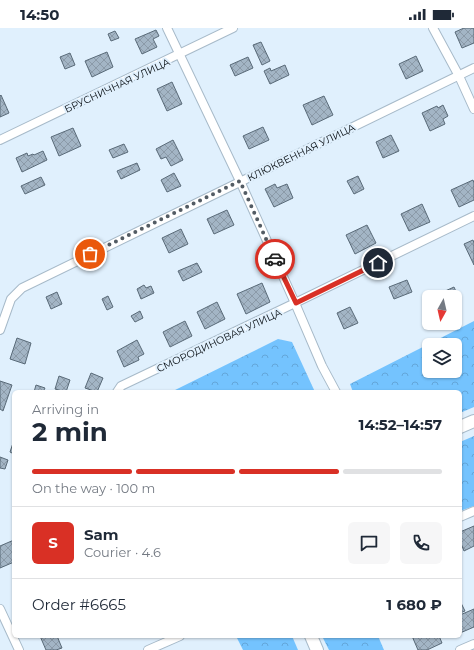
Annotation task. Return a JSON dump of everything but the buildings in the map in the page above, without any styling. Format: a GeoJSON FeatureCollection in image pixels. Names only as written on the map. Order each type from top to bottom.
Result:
{"type":"FeatureCollection","features":[{"type":"Feature","properties":{"kind":"street"},"geometry":{"type":"LineString","coordinates":[[167,28],[240,181],[296,303],[309,337],[335,390]]}},
{"type":"Feature","properties":{"kind":"street","name":"БРУСНИЧНАЯ УЛИЦА"},"geometry":{"type":"LineString","coordinates":[[0,140],[233,28]]}},
{"type":"Feature","properties":{"kind":"street"},"geometry":{"type":"LineString","coordinates":[[433,28],[474,109]]}},
{"type":"Feature","properties":{"kind":"street","name":"КЛЮКВЕННАЯ УЛИЦА"},"geometry":{"type":"LineString","coordinates":[[0,330],[11,299],[16,292],[22,288],[474,68]]}},
{"type":"Feature","properties":{"kind":"street","name":"СМОРОДИНОВАЯ УЛИЦА"},"geometry":{"type":"LineString","coordinates":[[118,390],[121,386],[474,216]]}},
{"type":"Feature","properties":{"kind":"street"},"geometry":{"type":"LineString","coordinates":[[462,426],[474,421]]}},
{"type":"Feature","properties":{"kind":"street"},"geometry":{"type":"LineString","coordinates":[[462,516],[474,511]]}},
{"type":"Feature","properties":{"kind":"street"},"geometry":{"type":"LineString","coordinates":[[0,609],[12,635]]}},
{"type":"Feature","properties":{"kind":"street"},"geometry":{"type":"LineString","coordinates":[[13,638],[19,650]]}},
{"type":"Feature","properties":{"kind":"street"},"geometry":{"type":"LineString","coordinates":[[312,638],[317,650]]}},
{"type":"Feature","properties":{"kind":"street"},"geometry":{"type":"LineString","coordinates":[[148,650],[165,639]]}},
{"type":"Feature","properties":{"kind":"street"},"geometry":{"type":"LineString","coordinates":[[460,650],[474,644]]}},
{"type":"Feature","properties":{"kind":"green space"},"geometry":{"type":"Polygon","coordinates":[[[474,321],[474,407],[462,412],[462,390],[352,390],[350,384],[422,347],[422,378],[462,378],[462,338],[441,338],[456,330],[462,330],[462,327],[474,321]]]}},
{"type":"Feature","properties":{"kind":"green space"},"geometry":{"type":"Polygon","coordinates":[[[278,339],[292,342],[314,390],[175,390],[278,339]]]}},
{"type":"Feature","properties":{"kind":"green space"},"geometry":{"type":"Polygon","coordinates":[[[474,436],[474,506],[462,510],[462,441],[474,436]]]}},
{"type":"Feature","properties":{"kind":"green space"},"geometry":{"type":"Polygon","coordinates":[[[237,638],[293,638],[298,650],[243,650],[237,638]]]}},
{"type":"Feature","properties":{"kind":"green space"},"geometry":{"type":"Polygon","coordinates":[[[323,638],[379,638],[384,650],[329,650],[323,638]]]}},
{"type":"Feature","properties":{"kind":"way so far"},"geometry":{"type":"LineString","coordinates":[[90,254],[240,181],[275,259]]}},
{"type":"Feature","properties":{"kind":"route"},"geometry":{"type":"LineString","coordinates":[[275,259],[296,303],[378,263]]}}]}
